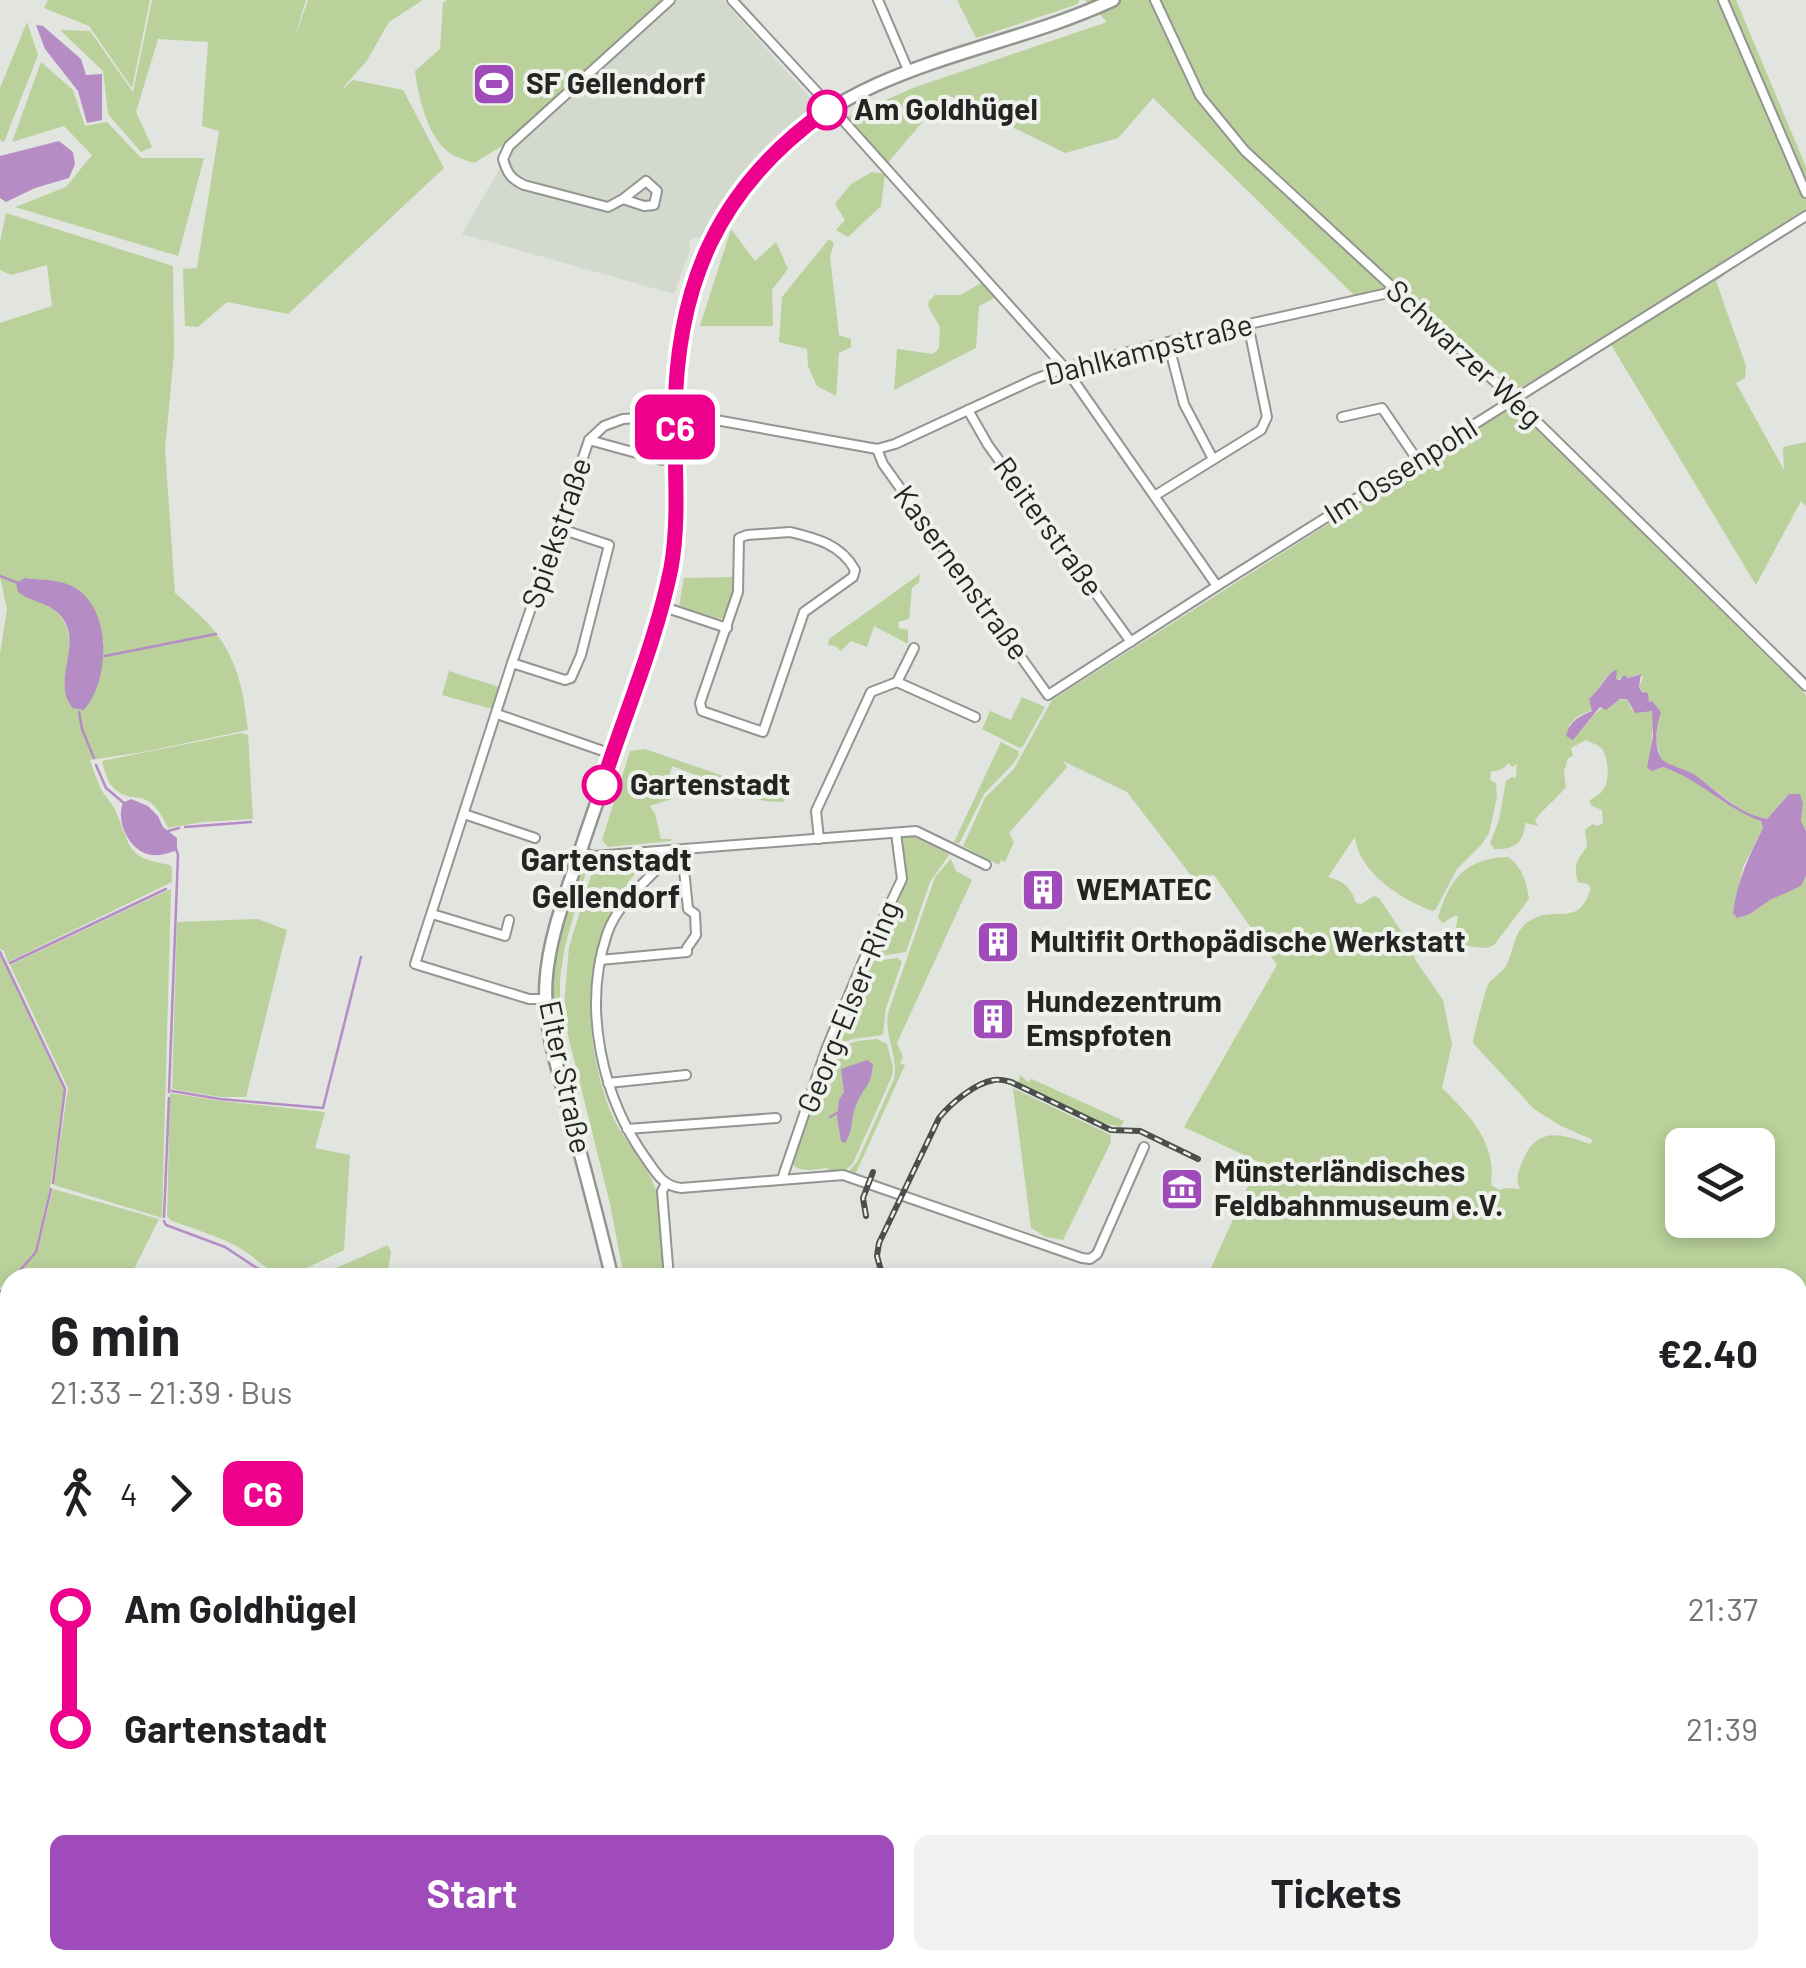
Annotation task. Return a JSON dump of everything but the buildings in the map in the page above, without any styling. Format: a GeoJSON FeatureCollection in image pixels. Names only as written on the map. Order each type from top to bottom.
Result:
{"type":"FeatureCollection","features":[{"type":"Feature","properties":{"kind":"main road","name":"Elter Straße"},"geometry":{"type":"LineString","coordinates":[[609,1268],[552,1048],[546,999],[550,956],[580,852],[671,566],[678,346],[695,279],[716,232],[742,190],[798,132],[831,108],[908,70],[1047,27],[1113,0]]}},
{"type":"Feature","properties":{"kind":"street"},"geometry":{"type":"LineString","coordinates":[[623,199],[608,207],[524,185],[512,179],[503,159],[510,146],[670,0]]}},
{"type":"Feature","properties":{"kind":"street"},"geometry":{"type":"LineString","coordinates":[[732,0],[1065,368],[1216,586]]}},
{"type":"Feature","properties":{"kind":"street"},"geometry":{"type":"LineString","coordinates":[[878,0],[908,70]]}},
{"type":"Feature","properties":{"kind":"street","name":"Schwarzer Weg"},"geometry":{"type":"LineString","coordinates":[[1155,0],[1200,96],[1245,151],[1516,400],[1806,686]]}},
{"type":"Feature","properties":{"kind":"street"},"geometry":{"type":"LineString","coordinates":[[1723,0],[1806,192]]}},
{"type":"Feature","properties":{"kind":"street","name":"Im Ossenpohl"},"geometry":{"type":"LineString","coordinates":[[1048,695],[1806,216]]}},
{"type":"Feature","properties":{"kind":"street","name":"Dahlkampstraße"},"geometry":{"type":"LineString","coordinates":[[877,449],[1034,378],[1065,368],[1397,291]]}},
{"type":"Feature","properties":{"kind":"street"},"geometry":{"type":"LineString","coordinates":[[1156,495],[1261,430],[1267,417],[1248,324]]}},
{"type":"Feature","properties":{"kind":"street"},"geometry":{"type":"LineString","coordinates":[[1168,342],[1184,404],[1213,459]]}},
{"type":"Feature","properties":{"kind":"street"},"geometry":{"type":"LineString","coordinates":[[1342,417],[1382,408],[1418,461]]}},
{"type":"Feature","properties":{"kind":"street","name":"Reiterstraße"},"geometry":{"type":"LineString","coordinates":[[968,410],[988,444],[1131,642]]}},
{"type":"Feature","properties":{"kind":"street"},"geometry":{"type":"LineString","coordinates":[[675,415],[704,416],[877,449]]}},
{"type":"Feature","properties":{"kind":"street","name":"Spiekstraße"},"geometry":{"type":"LineString","coordinates":[[546,999],[529,999],[415,964],[589,440],[604,426],[622,419],[675,415]]}},
{"type":"Feature","properties":{"kind":"street"},"geometry":{"type":"LineString","coordinates":[[589,440],[662,460]]}},
{"type":"Feature","properties":{"kind":"street","name":"Kasernenstraße"},"geometry":{"type":"LineString","coordinates":[[877,449],[883,464],[1048,695]]}},
{"type":"Feature","properties":{"kind":"street"},"geometry":{"type":"LineString","coordinates":[[512,663],[565,680],[572,678],[581,655],[610,545],[558,528]]}},
{"type":"Feature","properties":{"kind":"street"},"geometry":{"type":"LineString","coordinates":[[790,532],[824,540],[855,570],[853,577],[804,612],[763,732],[702,710],[700,703],[727,628],[738,592],[738,538],[790,532]]}},
{"type":"Feature","properties":{"kind":"street"},"geometry":{"type":"LineString","coordinates":[[661,606],[727,628]]}},
{"type":"Feature","properties":{"kind":"street"},"geometry":{"type":"LineString","coordinates":[[820,839],[816,811],[871,692],[897,682],[914,648]]}},
{"type":"Feature","properties":{"kind":"street"},"geometry":{"type":"LineString","coordinates":[[897,682],[975,717]]}},
{"type":"Feature","properties":{"kind":"street"},"geometry":{"type":"LineString","coordinates":[[497,714],[602,751]]}},
{"type":"Feature","properties":{"kind":"street"},"geometry":{"type":"LineString","coordinates":[[464,814],[535,838]]}},
{"type":"Feature","properties":{"kind":"street"},"geometry":{"type":"LineString","coordinates":[[580,852],[594,856],[916,831],[986,865]]}},
{"type":"Feature","properties":{"kind":"street","name":"Georg-Elser-Ring"},"geometry":{"type":"LineString","coordinates":[[782,1179],[823,1056],[902,879],[896,833]]}},
{"type":"Feature","properties":{"kind":"street"},"geometry":{"type":"LineString","coordinates":[[600,960],[687,952],[696,935],[695,914],[688,909],[682,850]]}},
{"type":"Feature","properties":{"kind":"street"},"geometry":{"type":"LineString","coordinates":[[657,852],[658,868],[618,912],[608,931],[600,960],[598,1018],[608,1082],[627,1129],[666,1184],[680,1188],[842,1176],[1090,1259],[1097,1254],[1144,1148]]}},
{"type":"Feature","properties":{"kind":"street"},"geometry":{"type":"LineString","coordinates":[[432,914],[505,936]]}},
{"type":"Feature","properties":{"kind":"street"},"geometry":{"type":"LineString","coordinates":[[502,950],[509,920]]}},
{"type":"Feature","properties":{"kind":"street"},"geometry":{"type":"LineString","coordinates":[[608,1082],[686,1075]]}},
{"type":"Feature","properties":{"kind":"street","name":"Georg-Elser-Ring"},"geometry":{"type":"LineString","coordinates":[[627,1129],[776,1118]]}},
{"type":"Feature","properties":{"kind":"street"},"geometry":{"type":"LineString","coordinates":[[666,1184],[662,1191],[668,1268]]}},
{"type":"Feature","properties":{"kind":"shaded area"},"geometry":{"type":"Polygon","coordinates":[[[675,0],[723,0],[820,109],[772,150],[724,201],[703,239],[693,237],[689,242],[690,250],[674,294],[462,234],[512,147],[675,0]]]}},
{"type":"Feature","properties":{"kind":"shaded area"},"geometry":{"type":"Polygon","coordinates":[[[36,25],[43,26],[81,59],[86,75],[102,74],[102,120],[87,123],[78,91],[45,49],[36,25]]]}},
{"type":"Feature","properties":{"kind":"shaded area"},"geometry":{"type":"Polygon","coordinates":[[[59,141],[73,152],[75,164],[69,178],[6,202],[0,198],[0,156],[59,141]]]}},
{"type":"Feature","properties":{"kind":"shaded area"},"geometry":{"type":"Polygon","coordinates":[[[25,578],[52,580],[77,589],[97,614],[102,665],[93,697],[84,710],[73,708],[67,697],[67,626],[56,611],[18,592],[16,583],[25,578]]]}},
{"type":"Feature","properties":{"kind":"shaded area"},"geometry":{"type":"Polygon","coordinates":[[[1615,670],[1616,679],[1620,680],[1624,675],[1628,678],[1641,674],[1639,687],[1661,712],[1656,741],[1663,760],[1695,775],[1738,807],[1767,819],[1789,794],[1800,794],[1801,821],[1806,831],[1806,876],[1801,886],[1737,918],[1733,913],[1737,890],[1763,828],[1761,821],[1676,772],[1663,767],[1652,771],[1647,768],[1653,736],[1652,711],[1635,713],[1627,699],[1620,699],[1606,710],[1600,707],[1573,740],[1566,736],[1575,720],[1592,711],[1589,699],[1615,670]]]}},
{"type":"Feature","properties":{"kind":"shaded area"},"geometry":{"type":"Polygon","coordinates":[[[131,799],[148,806],[158,816],[163,827],[177,838],[177,850],[152,855],[137,849],[126,835],[121,818],[123,803],[131,799]]]}},
{"type":"Feature","properties":{"kind":"shaded area"},"geometry":{"type":"Polygon","coordinates":[[[867,1060],[873,1064],[871,1077],[855,1108],[845,1143],[841,1141],[837,1117],[844,1092],[841,1069],[867,1060]]]}},
{"type":"Feature","properties":{"kind":"green space"},"geometry":{"type":"Polygon","coordinates":[[[48,0],[150,0],[132,88],[89,26],[44,8],[48,0]]]}},
{"type":"Feature","properties":{"kind":"green space"},"geometry":{"type":"Polygon","coordinates":[[[152,0],[306,0],[294,40],[308,0],[423,0],[389,22],[366,62],[340,91],[353,80],[403,90],[444,168],[288,314],[227,302],[198,327],[185,326],[183,269],[197,268],[219,131],[202,126],[208,42],[158,39],[136,112],[152,147],[141,152],[108,114],[103,71],[60,30],[90,31],[133,92],[152,0]]]}},
{"type":"Feature","properties":{"kind":"green space","name":"SF Gellendorf"},"geometry":{"type":"Polygon","coordinates":[[[665,0],[505,144],[474,163],[451,154],[436,138],[416,81],[415,71],[440,49],[443,3],[665,0]]]}},
{"type":"Feature","properties":{"kind":"green space"},"geometry":{"type":"Polygon","coordinates":[[[957,0],[1079,0],[1078,4],[976,38],[957,0]]]}},
{"type":"Feature","properties":{"kind":"green space"},"geometry":{"type":"Polygon","coordinates":[[[1085,0],[1736,0],[1806,167],[1806,215],[1716,281],[1746,366],[1745,378],[1736,383],[1784,470],[1783,447],[1806,442],[1806,506],[1801,501],[1756,585],[1607,338],[1518,389],[1400,287],[1357,298],[1153,98],[1118,138],[1065,153],[946,94],[886,165],[845,118],[913,88],[1107,22],[1085,0]]]}},
{"type":"Feature","properties":{"kind":"green space"},"geometry":{"type":"Polygon","coordinates":[[[27,22],[38,55],[4,142],[0,140],[0,88],[27,22]]]}},
{"type":"Feature","properties":{"kind":"green space"},"geometry":{"type":"Polygon","coordinates":[[[41,62],[73,90],[85,126],[107,122],[141,158],[204,158],[178,256],[15,207],[66,187],[92,155],[64,126],[12,142],[41,62]]]}},
{"type":"Feature","properties":{"kind":"green space"},"geometry":{"type":"Polygon","coordinates":[[[872,172],[885,174],[881,206],[848,237],[836,230],[845,220],[835,204],[851,184],[872,172]]]}},
{"type":"Feature","properties":{"kind":"green space"},"geometry":{"type":"Polygon","coordinates":[[[6,213],[173,266],[174,354],[165,449],[175,593],[211,627],[229,654],[242,691],[248,730],[90,760],[132,849],[145,858],[170,865],[172,882],[8,962],[0,949],[0,654],[7,609],[0,577],[0,323],[52,306],[47,265],[11,275],[0,270],[6,213]],[[25,578],[18,592],[57,612],[67,630],[64,684],[104,643],[93,610],[80,591],[70,586],[25,578]]]}},
{"type":"Feature","properties":{"kind":"green space"},"geometry":{"type":"Polygon","coordinates":[[[731,229],[755,261],[776,242],[788,269],[772,290],[773,326],[700,326],[731,229]]]}},
{"type":"Feature","properties":{"kind":"green space"},"geometry":{"type":"Polygon","coordinates":[[[829,239],[834,243],[830,257],[839,335],[851,339],[851,347],[839,353],[836,396],[817,386],[808,366],[807,349],[779,342],[782,297],[829,239]]]}},
{"type":"Feature","properties":{"kind":"green space"},"geometry":{"type":"Polygon","coordinates":[[[984,281],[998,296],[979,306],[976,348],[894,390],[897,349],[933,354],[939,348],[940,327],[929,301],[935,295],[961,295],[984,281]]]}},
{"type":"Feature","properties":{"kind":"green space"},"geometry":{"type":"Polygon","coordinates":[[[1513,406],[1806,695],[1806,831],[1801,821],[1803,804],[1789,794],[1767,819],[1754,817],[1763,828],[1743,867],[1733,912],[1750,914],[1801,886],[1806,876],[1806,1268],[1211,1268],[1259,1162],[1184,1127],[1277,965],[1214,875],[1193,878],[1127,792],[1063,761],[1067,767],[1009,833],[1014,842],[1005,862],[1001,860],[999,865],[963,846],[985,798],[1014,769],[1052,700],[1513,406]],[[1615,670],[1606,678],[1592,710],[1569,725],[1573,739],[1602,708],[1627,699],[1632,710],[1654,714],[1652,771],[1663,767],[1682,773],[1751,817],[1694,775],[1665,763],[1656,741],[1658,722],[1648,698],[1639,687],[1643,677],[1615,679],[1615,670]],[[1586,740],[1571,748],[1573,756],[1568,758],[1564,772],[1566,787],[1535,820],[1538,826],[1525,823],[1520,840],[1507,848],[1494,849],[1490,843],[1506,781],[1516,778],[1517,764],[1512,767],[1509,763],[1491,772],[1497,797],[1489,833],[1457,869],[1432,911],[1383,883],[1364,862],[1355,837],[1328,877],[1346,886],[1356,903],[1374,896],[1379,898],[1443,1000],[1452,1044],[1442,1088],[1486,1143],[1491,1185],[1499,1190],[1520,1189],[1521,1165],[1541,1138],[1568,1137],[1590,1144],[1593,1140],[1534,1109],[1473,1043],[1487,986],[1506,966],[1521,928],[1542,916],[1574,912],[1586,900],[1591,888],[1578,882],[1576,866],[1587,846],[1585,830],[1592,824],[1603,823],[1602,810],[1589,801],[1600,793],[1608,775],[1601,748],[1586,740]]]}},
{"type":"Feature","properties":{"kind":"green space"},"geometry":{"type":"Polygon","coordinates":[[[920,574],[919,582],[912,588],[909,619],[898,622],[899,628],[908,630],[908,644],[874,626],[867,647],[851,641],[841,651],[828,645],[829,639],[920,574]]]}},
{"type":"Feature","properties":{"kind":"green space"},"geometry":{"type":"Polygon","coordinates":[[[735,577],[730,606],[721,619],[679,606],[684,578],[735,577]]]}},
{"type":"Feature","properties":{"kind":"green space"},"geometry":{"type":"Polygon","coordinates":[[[449,671],[499,687],[492,709],[442,695],[449,671]]]}},
{"type":"Feature","properties":{"kind":"green space"},"geometry":{"type":"Polygon","coordinates":[[[1022,697],[1045,707],[1023,746],[982,729],[990,711],[1011,720],[1022,697]]]}},
{"type":"Feature","properties":{"kind":"green space"},"geometry":{"type":"Polygon","coordinates":[[[241,733],[248,735],[253,819],[168,828],[152,803],[115,789],[102,761],[241,733]]]}},
{"type":"Feature","properties":{"kind":"green space"},"geometry":{"type":"Polygon","coordinates":[[[1001,742],[1019,755],[984,794],[959,844],[954,842],[1001,742]]]}},
{"type":"Feature","properties":{"kind":"green space"},"geometry":{"type":"Polygon","coordinates":[[[645,749],[785,797],[784,802],[764,801],[672,766],[666,789],[672,799],[650,806],[661,839],[671,841],[608,847],[602,840],[630,751],[645,749]]]}},
{"type":"Feature","properties":{"kind":"green space"},"geometry":{"type":"Polygon","coordinates":[[[902,837],[914,837],[949,855],[930,882],[906,952],[875,957],[871,954],[905,880],[902,837]]]}},
{"type":"Feature","properties":{"kind":"green space"},"geometry":{"type":"Polygon","coordinates":[[[1508,857],[1523,875],[1529,899],[1494,945],[1456,945],[1458,916],[1443,923],[1438,918],[1448,892],[1470,866],[1508,857]]]}},
{"type":"Feature","properties":{"kind":"green space"},"geometry":{"type":"Polygon","coordinates":[[[649,859],[608,917],[593,971],[591,1026],[609,1108],[658,1196],[666,1268],[622,1268],[568,1035],[564,1006],[569,947],[593,869],[599,862],[649,859]]]}},
{"type":"Feature","properties":{"kind":"green space"},"geometry":{"type":"Polygon","coordinates":[[[951,859],[956,871],[972,880],[897,1043],[903,1057],[900,1063],[905,1065],[854,1177],[848,1172],[857,1162],[894,1079],[888,1013],[935,877],[951,859]]]}},
{"type":"Feature","properties":{"kind":"green space"},"geometry":{"type":"Polygon","coordinates":[[[587,868],[565,946],[560,1010],[553,1012],[553,977],[562,927],[577,878],[587,868]]]}},
{"type":"Feature","properties":{"kind":"green space"},"geometry":{"type":"Polygon","coordinates":[[[171,889],[162,1218],[54,1185],[68,1088],[10,965],[171,889]]]}},
{"type":"Feature","properties":{"kind":"green space"},"geometry":{"type":"Polygon","coordinates":[[[258,919],[287,930],[246,1097],[172,1089],[177,922],[258,919]]]}},
{"type":"Feature","properties":{"kind":"green space"},"geometry":{"type":"Polygon","coordinates":[[[0,954],[64,1090],[51,1183],[35,1252],[19,1268],[0,1268],[0,954]]]}},
{"type":"Feature","properties":{"kind":"green space"},"geometry":{"type":"Polygon","coordinates":[[[898,958],[902,962],[886,1008],[883,1035],[832,1043],[867,962],[898,958]]]}},
{"type":"Feature","properties":{"kind":"green space"},"geometry":{"type":"Polygon","coordinates":[[[877,1039],[887,1044],[892,1076],[853,1163],[845,1171],[794,1166],[791,1162],[829,1051],[877,1039]]]}},
{"type":"Feature","properties":{"kind":"green space"},"geometry":{"type":"Polygon","coordinates":[[[1020,1075],[1028,1082],[1032,1079],[1124,1121],[1120,1127],[1100,1122],[1018,1084],[1020,1075]]]}},
{"type":"Feature","properties":{"kind":"green space"},"geometry":{"type":"Polygon","coordinates":[[[1013,1088],[1111,1135],[1063,1240],[1046,1237],[1031,1228],[1013,1088]]]}},
{"type":"Feature","properties":{"kind":"green space"},"geometry":{"type":"Polygon","coordinates":[[[170,1093],[325,1112],[315,1148],[350,1155],[344,1250],[307,1268],[267,1268],[232,1244],[167,1216],[170,1093]]]}},
{"type":"Feature","properties":{"kind":"green space"},"geometry":{"type":"Polygon","coordinates":[[[53,1189],[159,1219],[134,1268],[23,1268],[37,1252],[53,1189]]]}},
{"type":"Feature","properties":{"kind":"green space"},"geometry":{"type":"Polygon","coordinates":[[[388,1245],[391,1252],[388,1268],[336,1268],[388,1245]]]}},
{"type":"Feature","properties":{"kind":"waterway"},"geometry":{"type":"LineString","coordinates":[[0,576],[18,583]]}},
{"type":"Feature","properties":{"kind":"waterway"},"geometry":{"type":"LineString","coordinates":[[105,656],[216,634]]}},
{"type":"Feature","properties":{"kind":"waterway"},"geometry":{"type":"LineString","coordinates":[[79,712],[94,758]]}},
{"type":"Feature","properties":{"kind":"waterway"},"geometry":{"type":"LineString","coordinates":[[96,765],[106,788],[125,804]]}},
{"type":"Feature","properties":{"kind":"waterway"},"geometry":{"type":"LineString","coordinates":[[185,827],[251,822]]}},
{"type":"Feature","properties":{"kind":"waterway"},"geometry":{"type":"LineString","coordinates":[[168,831],[179,828]]}},
{"type":"Feature","properties":{"kind":"waterway"},"geometry":{"type":"LineString","coordinates":[[169,1092],[176,849]]}},
{"type":"Feature","properties":{"kind":"waterway"},"geometry":{"type":"LineString","coordinates":[[10,963],[166,889]]}},
{"type":"Feature","properties":{"kind":"waterway"},"geometry":{"type":"LineString","coordinates":[[0,952],[65,1089],[53,1183]]}},
{"type":"Feature","properties":{"kind":"waterway"},"geometry":{"type":"LineString","coordinates":[[172,1091],[323,1108],[361,957]]}},
{"type":"Feature","properties":{"kind":"waterway"},"geometry":{"type":"LineString","coordinates":[[164,1217],[169,1098]]}},
{"type":"Feature","properties":{"kind":"waterway"},"geometry":{"type":"LineString","coordinates":[[830,1117],[837,1113]]}},
{"type":"Feature","properties":{"kind":"waterway"},"geometry":{"type":"LineString","coordinates":[[22,1268],[36,1252],[51,1189]]}},
{"type":"Feature","properties":{"kind":"waterway"},"geometry":{"type":"LineString","coordinates":[[164,1221],[225,1247],[257,1268]]}},
{"type":"Feature","properties":{"kind":"railway"},"geometry":{"type":"LineString","coordinates":[[880,1268],[879,1243],[939,1118],[964,1095],[987,1082],[1011,1082],[1111,1130],[1140,1131],[1198,1159]]}},
{"type":"Feature","properties":{"kind":"railway"},"geometry":{"type":"LineString","coordinates":[[866,1216],[863,1198],[873,1172]]}},
{"type":"Feature","properties":{"kind":"bus line","name":"C6"},"geometry":{"type":"LineString","coordinates":[[602,785],[657,621],[671,566],[678,346],[695,279],[716,232],[742,190],[776,152],[827,110]]}},
{"type":"Feature","properties":{"kind":"place","name":"SF Gellendorf"},"geometry":{"type":"Point","coordinates":[494,84]}},
{"type":"Feature","properties":{"kind":"place","name":"Am Goldhügel"},"geometry":{"type":"Point","coordinates":[827,110]}},
{"type":"Feature","properties":{"kind":"place","name":"Gartenstadt"},"geometry":{"type":"Point","coordinates":[602,785]}},
{"type":"Feature","properties":{"kind":"place","name":"WEMATEC"},"geometry":{"type":"Point","coordinates":[1043,890]}},
{"type":"Feature","properties":{"kind":"place","name":"Multifit Orthopädische Werkstatt"},"geometry":{"type":"Point","coordinates":[998,942]}},
{"type":"Feature","properties":{"kind":"place","name":"Hundezentrum Emspfoten"},"geometry":{"type":"Point","coordinates":[993,1019]}},
{"type":"Feature","properties":{"kind":"place","name":"Münsterländisches Feldbahnmuseum e.V."},"geometry":{"type":"Point","coordinates":[1182,1189]}},
{"type":"Feature","properties":{"kind":"district","name":"Gartenstadt Gellendorf"},"geometry":{"type":"Point","coordinates":[606,878]}}]}
